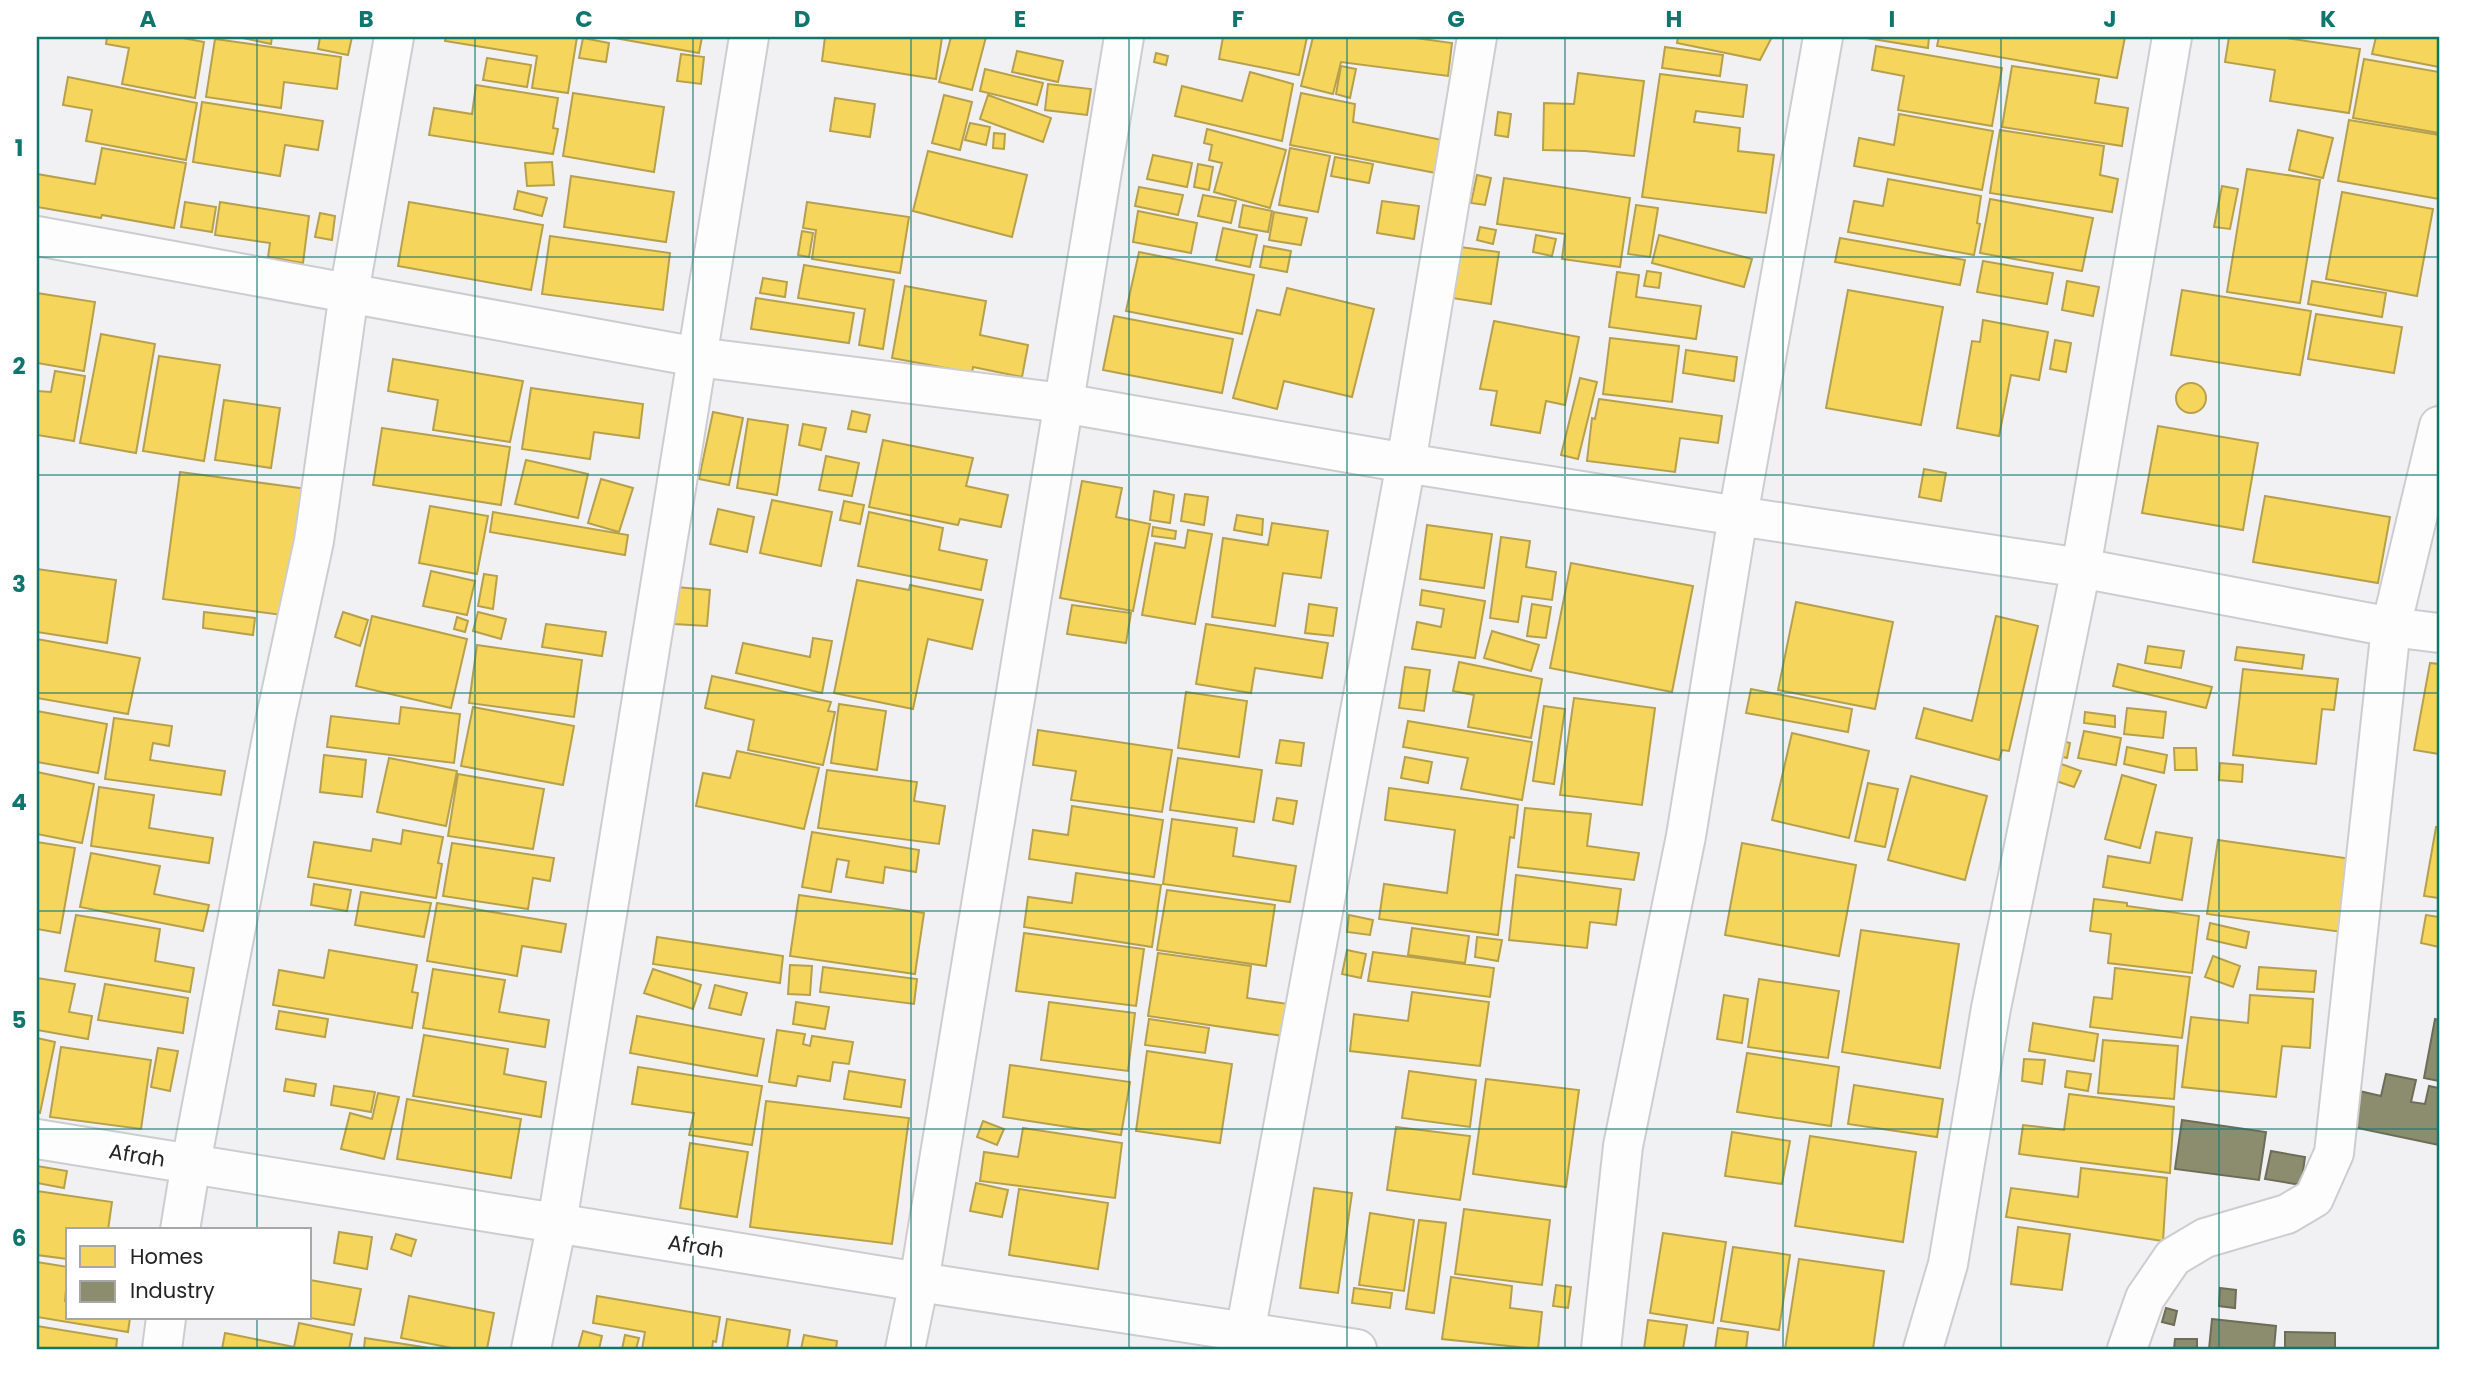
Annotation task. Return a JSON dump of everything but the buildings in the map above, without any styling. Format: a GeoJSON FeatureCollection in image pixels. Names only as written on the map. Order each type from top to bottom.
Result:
{"type":"FeatureCollection","features":[{"type":"Feature","properties":{"kind":"street"},"geometry":{"type":"LineString","coordinates":[[180,1228],[276,718],[314,541],[349,293],[394,37]]}},
{"type":"Feature","properties":{"kind":"street"},"geometry":{"type":"LineString","coordinates":[[531,1349],[557,1223],[749,37]]}},
{"type":"Feature","properties":{"kind":"street"},"geometry":{"type":"LineString","coordinates":[[905,1349],[919,1282],[1124,37]]}},
{"type":"Feature","properties":{"kind":"street"},"geometry":{"type":"LineString","coordinates":[[1244,1341],[1406,463],[1477,37]]}},
{"type":"Feature","properties":{"kind":"street"},"geometry":{"type":"LineString","coordinates":[[1601,1349],[1623,1146],[1686,836],[1738,516],[1823,37]]}},
{"type":"Feature","properties":{"kind":"street"},"geometry":{"type":"LineString","coordinates":[[1923,1349],[1948,1264],[1991,1008],[2081,568],[2172,37]]}},
{"type":"Feature","properties":{"kind":"street"},"geometry":{"type":"LineString","coordinates":[[37,236],[697,357],[1063,403],[1406,463],[2081,568],[2391,627],[2439,632]]}},
{"type":"Feature","properties":{"kind":"street"},"geometry":{"type":"LineString","coordinates":[[2127,1349],[2145,1298],[2173,1258],[2205,1238],[2287,1214],[2314,1198],[2334,1153],[2391,627],[2439,426]]}},
{"type":"Feature","properties":{"kind":"street","name":"Afrah"},"geometry":{"type":"LineString","coordinates":[[37,1139],[919,1282],[1244,1341],[1357,1349]]}},
{"type":"Feature","properties":{"kind":"street"},"geometry":{"type":"LineString","coordinates":[[162,1349],[166,1320]]}}]}
